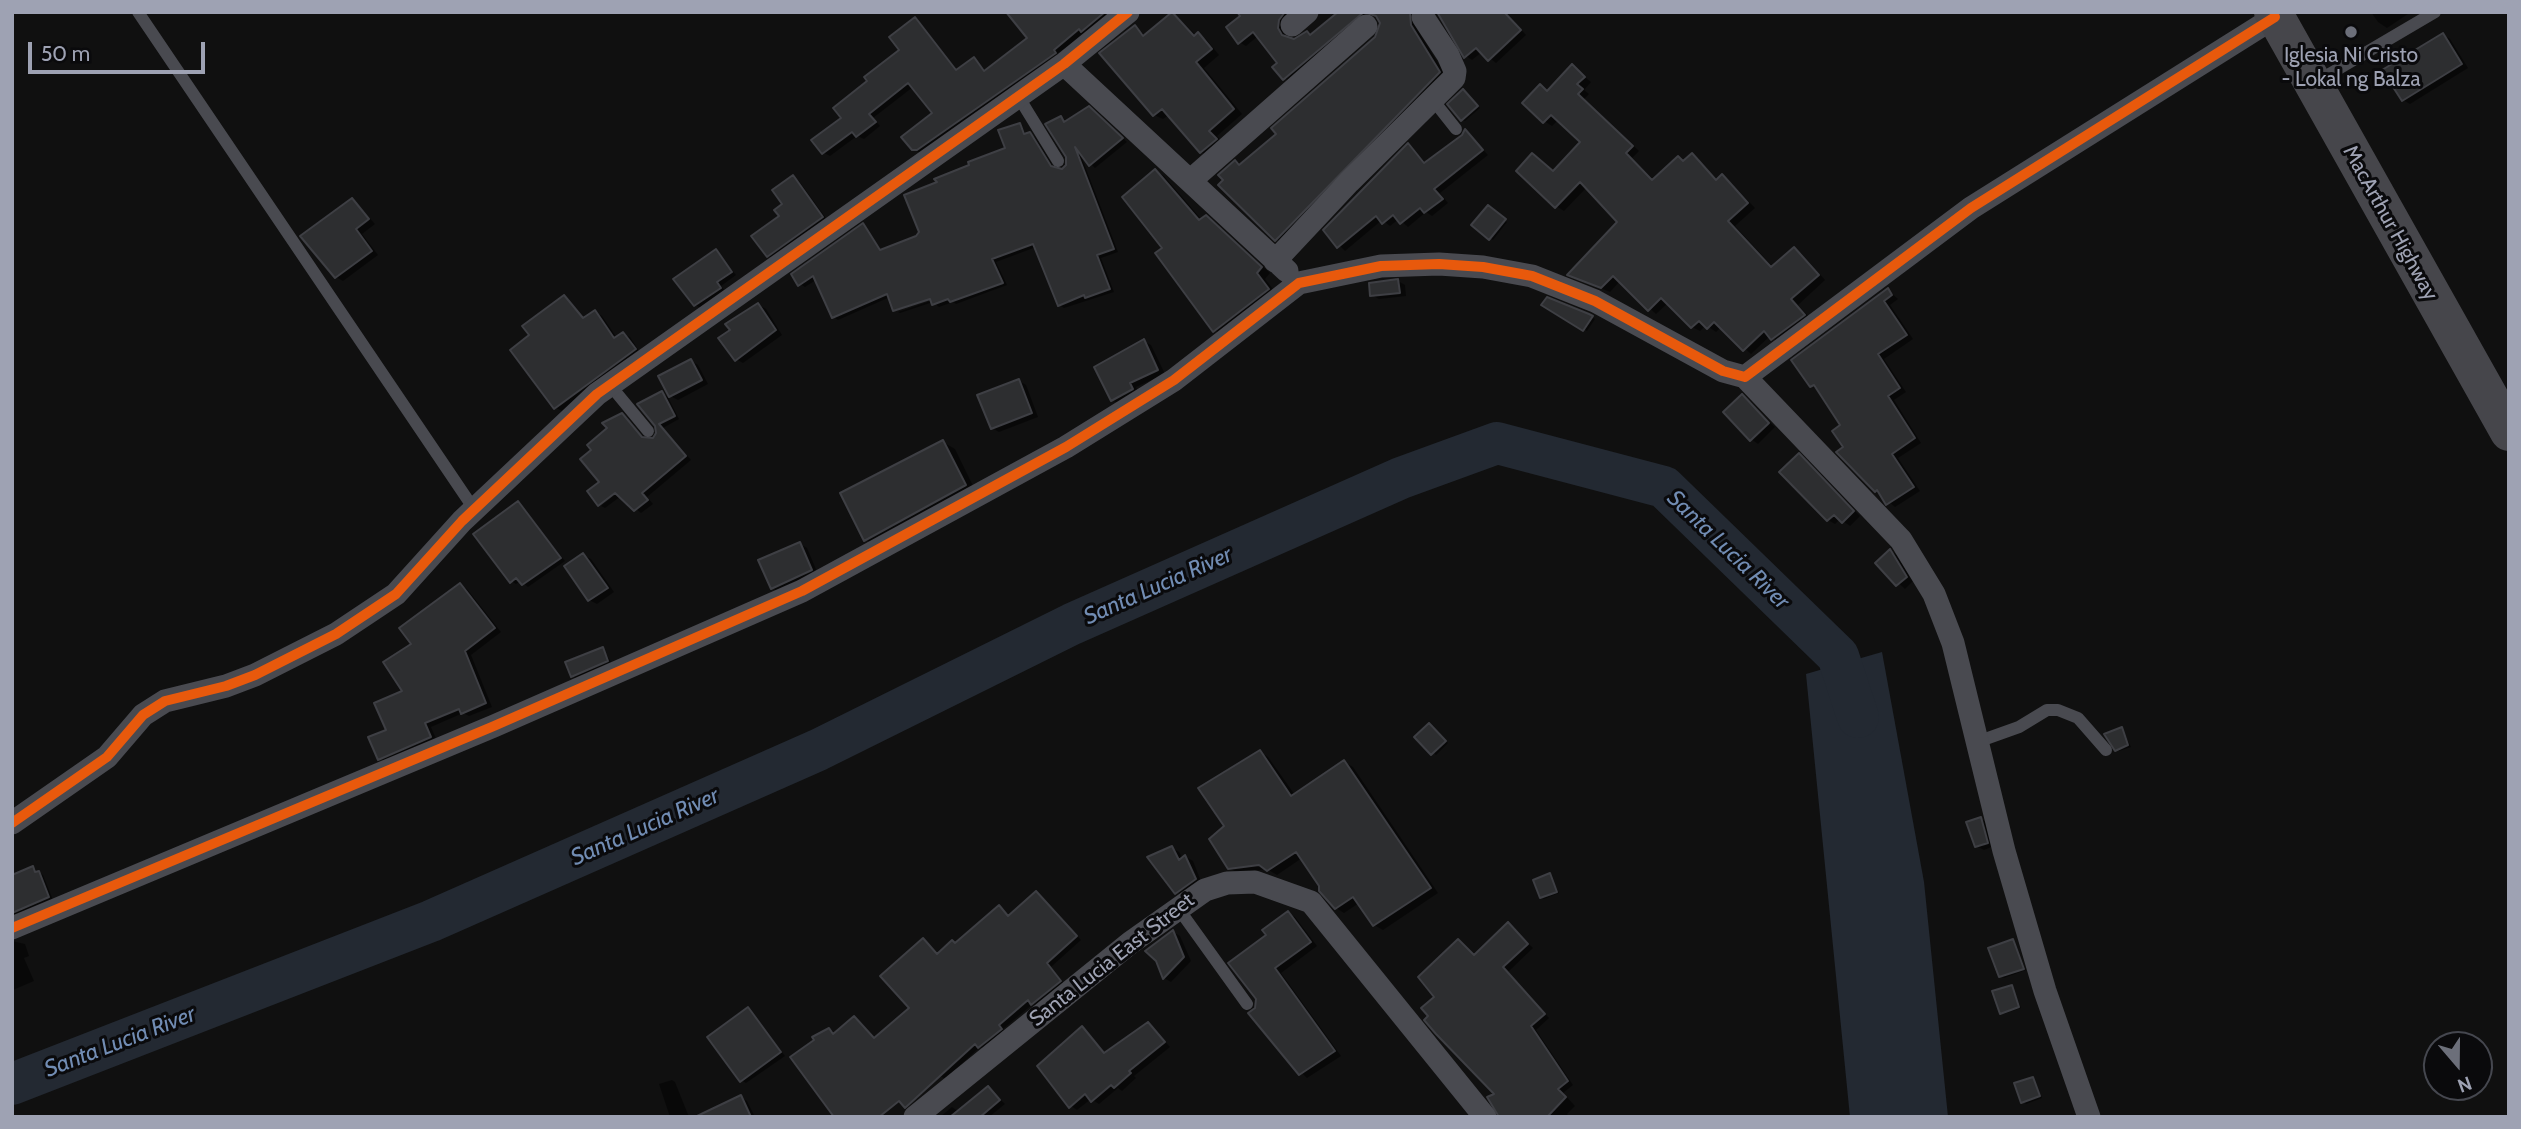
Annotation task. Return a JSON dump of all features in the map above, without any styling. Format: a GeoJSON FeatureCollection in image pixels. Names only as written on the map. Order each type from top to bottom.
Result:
{"type":"FeatureCollection","features":[{"type":"Feature","properties":{"kind":"highway","name":"MacArthur Highway"},"geometry":{"type":"LineString","coordinates":[[2274,15],[2509,432]]}},
{"type":"Feature","properties":{"kind":"street"},"geometry":{"type":"LineString","coordinates":[[12,823],[107,757],[144,715],[165,701],[226,686],[255,675],[336,634],[396,594],[474,509],[610,386],[1064,64],[1128,12]]}},
{"type":"Feature","properties":{"kind":"street"},"geometry":{"type":"LineString","coordinates":[[1745,377],[1972,208],[2274,15]]}},
{"type":"Feature","properties":{"kind":"street"},"geometry":{"type":"LineString","coordinates":[[1276,261],[1349,182],[1454,78],[1455,71],[1423,17]]}},
{"type":"Feature","properties":{"kind":"street"},"geometry":{"type":"LineString","coordinates":[[1189,181],[1366,26]]}},
{"type":"Feature","properties":{"kind":"street"},"geometry":{"type":"LineString","coordinates":[[1064,64],[1299,283]]}},
{"type":"Feature","properties":{"kind":"street"},"geometry":{"type":"LineString","coordinates":[[12,928],[494,726],[802,591],[1066,447],[1174,380],[1299,283],[1381,266],[1439,264],[1482,267],[1532,276],[1595,301],[1723,371],[1745,377],[1877,513],[1908,550],[1947,622],[2004,851],[2045,991],[2090,1117]]}},
{"type":"Feature","properties":{"kind":"street","name":"Santa Lucia East Street"},"geometry":{"type":"LineString","coordinates":[[915,1117],[1130,943],[1178,908],[1205,890],[1227,883],[1255,882],[1311,902],[1485,1117]]}},
{"type":"Feature","properties":{"kind":"lane"},"geometry":{"type":"LineString","coordinates":[[138,12],[474,509]]}},
{"type":"Feature","properties":{"kind":"lane"},"geometry":{"type":"LineString","coordinates":[[2313,85],[2435,12]]}},
{"type":"Feature","properties":{"kind":"lane"},"geometry":{"type":"LineString","coordinates":[[1018,96],[1058,161]]}},
{"type":"Feature","properties":{"kind":"lane"},"geometry":{"type":"LineString","coordinates":[[1433,100],[1456,129]]}},
{"type":"Feature","properties":{"kind":"lane"},"geometry":{"type":"LineString","coordinates":[[610,386],[648,431]]}},
{"type":"Feature","properties":{"kind":"lane"},"geometry":{"type":"LineString","coordinates":[[1977,742],[2019,727],[2047,710],[2058,710],[2078,718],[2106,750]]}},
{"type":"Feature","properties":{"kind":"lane"},"geometry":{"type":"LineString","coordinates":[[1178,908],[1247,1003]]}},
{"type":"Feature","properties":{"kind":"shaded area"},"geometry":{"type":"Polygon","coordinates":[[[1882,652],[1924,882],[1948,1117],[1850,1117],[1806,674],[1882,652]]]}},
{"type":"Feature","properties":{"kind":"building"},"geometry":{"type":"Polygon","coordinates":[[[1006,12],[1105,12],[1081,32],[1079,29],[1054,50],[1056,53],[917,150],[912,150],[901,137],[932,113],[908,83],[869,114],[876,122],[856,137],[852,132],[822,154],[811,140],[841,118],[833,108],[867,81],[864,77],[899,50],[889,37],[915,17],[956,70],[974,57],[984,71],[1027,38],[1006,12]]]}},
{"type":"Feature","properties":{"kind":"building"},"geometry":{"type":"Polygon","coordinates":[[[1172,12],[1194,36],[1198,32],[1212,49],[1196,62],[1234,109],[1209,131],[1217,139],[1200,153],[1162,109],[1153,116],[1099,53],[1135,25],[1143,36],[1172,12]]]}},
{"type":"Feature","properties":{"kind":"building"},"geometry":{"type":"Polygon","coordinates":[[[1237,12],[1285,12],[1279,20],[1278,28],[1282,35],[1294,39],[1307,31],[1310,35],[1338,12],[1364,12],[1283,80],[1272,67],[1277,63],[1253,32],[1238,44],[1226,27],[1240,16],[1237,12]]]}},
{"type":"Feature","properties":{"kind":"building"},"geometry":{"type":"Polygon","coordinates":[[[1364,12],[1410,12],[1411,25],[1440,72],[1275,241],[1218,185],[1223,180],[1218,175],[1235,160],[1239,165],[1276,134],[1271,128],[1375,37],[1380,23],[1376,16],[1364,12]]]}},
{"type":"Feature","properties":{"kind":"building"},"geometry":{"type":"Polygon","coordinates":[[[1437,12],[1504,12],[1521,30],[1488,61],[1476,48],[1464,58],[1437,12]]]}},
{"type":"Feature","properties":{"kind":"building"},"geometry":{"type":"Polygon","coordinates":[[[2443,33],[2462,64],[2402,101],[2382,70],[2443,33]]]}},
{"type":"Feature","properties":{"kind":"building"},"geometry":{"type":"Polygon","coordinates":[[[1572,64],[1585,77],[1577,84],[1583,89],[1578,94],[1633,146],[1626,153],[1652,180],[1678,156],[1683,161],[1692,153],[1716,180],[1722,174],[1748,203],[1728,221],[1771,267],[1794,247],[1819,275],[1791,299],[1805,315],[1771,340],[1764,331],[1743,351],[1714,322],[1707,329],[1699,321],[1691,328],[1661,298],[1648,311],[1613,276],[1601,288],[1567,275],[1617,222],[1580,182],[1555,208],[1516,171],[1532,153],[1553,171],[1580,142],[1551,115],[1543,123],[1522,103],[1540,84],[1547,91],[1572,64]]]}},
{"type":"Feature","properties":{"kind":"building"},"geometry":{"type":"Polygon","coordinates":[[[1463,89],[1478,106],[1461,121],[1447,104],[1463,89]]]}},
{"type":"Feature","properties":{"kind":"building"},"geometry":{"type":"Polygon","coordinates":[[[1089,106],[1123,138],[1089,166],[1075,147],[1114,249],[1097,255],[1110,289],[1085,298],[1084,295],[1058,306],[1033,244],[992,259],[1003,283],[950,302],[948,299],[932,305],[930,299],[893,311],[887,294],[832,318],[813,276],[798,286],[791,274],[863,223],[880,250],[916,236],[919,232],[904,195],[937,182],[934,179],[969,165],[968,162],[1005,148],[998,130],[1020,123],[1024,134],[1030,132],[1051,166],[1062,169],[1066,165],[1066,157],[1045,124],[1061,116],[1064,122],[1089,106]]]}},
{"type":"Feature","properties":{"kind":"building"},"geometry":{"type":"Polygon","coordinates":[[[1465,129],[1483,150],[1434,189],[1443,199],[1424,213],[1420,208],[1400,224],[1393,215],[1382,224],[1376,216],[1337,248],[1323,230],[1408,143],[1424,163],[1462,135],[1465,129]]]}},
{"type":"Feature","properties":{"kind":"building"},"geometry":{"type":"Polygon","coordinates":[[[1155,169],[1199,220],[1206,215],[1262,267],[1257,273],[1269,289],[1213,332],[1155,253],[1162,248],[1122,197],[1155,169]]]}},
{"type":"Feature","properties":{"kind":"building"},"geometry":{"type":"Polygon","coordinates":[[[793,175],[823,217],[767,257],[751,236],[779,216],[774,210],[782,204],[772,190],[793,175]]]}},
{"type":"Feature","properties":{"kind":"building"},"geometry":{"type":"Polygon","coordinates":[[[352,198],[369,219],[356,229],[372,251],[335,278],[300,236],[352,198]]]}},
{"type":"Feature","properties":{"kind":"building"},"geometry":{"type":"Polygon","coordinates":[[[1488,205],[1506,219],[1489,240],[1471,225],[1488,205]]]}},
{"type":"Feature","properties":{"kind":"building"},"geometry":{"type":"Polygon","coordinates":[[[716,249],[732,272],[717,282],[721,288],[694,306],[673,279],[716,249]]]}},
{"type":"Feature","properties":{"kind":"building"},"geometry":{"type":"Polygon","coordinates":[[[1398,279],[1400,293],[1370,296],[1369,283],[1398,279]]]}},
{"type":"Feature","properties":{"kind":"building"},"geometry":{"type":"Polygon","coordinates":[[[1888,288],[1892,295],[1884,301],[1907,335],[1878,354],[1900,388],[1888,396],[1915,438],[1892,454],[1914,487],[1886,505],[1877,490],[1875,492],[1836,452],[1843,447],[1832,431],[1840,425],[1814,385],[1810,387],[1791,360],[1888,288]]]}},
{"type":"Feature","properties":{"kind":"building"},"geometry":{"type":"Polygon","coordinates":[[[564,295],[583,318],[595,310],[614,338],[623,332],[636,349],[554,409],[510,350],[529,335],[522,326],[564,295]]]}},
{"type":"Feature","properties":{"kind":"building"},"geometry":{"type":"Polygon","coordinates":[[[1547,297],[1593,316],[1583,331],[1541,305],[1547,297]]]}},
{"type":"Feature","properties":{"kind":"building"},"geometry":{"type":"Polygon","coordinates":[[[758,303],[776,330],[735,361],[718,338],[730,330],[725,324],[758,303]]]}},
{"type":"Feature","properties":{"kind":"building"},"geometry":{"type":"Polygon","coordinates":[[[1144,339],[1158,370],[1130,383],[1133,389],[1111,401],[1094,367],[1144,339]]]}},
{"type":"Feature","properties":{"kind":"building"},"geometry":{"type":"Polygon","coordinates":[[[691,359],[702,380],[669,397],[658,376],[691,359]]]}},
{"type":"Feature","properties":{"kind":"building"},"geometry":{"type":"Polygon","coordinates":[[[1019,379],[1032,413],[991,429],[977,395],[1019,379]]]}},
{"type":"Feature","properties":{"kind":"building"},"geometry":{"type":"Polygon","coordinates":[[[662,391],[675,416],[659,424],[686,456],[642,493],[648,500],[634,511],[615,493],[598,506],[587,491],[599,482],[580,459],[591,450],[587,445],[607,428],[602,423],[622,413],[642,437],[653,438],[656,433],[655,426],[637,404],[662,391]]]}},
{"type":"Feature","properties":{"kind":"building"},"geometry":{"type":"Polygon","coordinates":[[[1742,394],[1769,423],[1750,441],[1723,412],[1742,394]]]}},
{"type":"Feature","properties":{"kind":"building"},"geometry":{"type":"Polygon","coordinates":[[[943,440],[966,485],[864,541],[840,493],[943,440]]]}},
{"type":"Feature","properties":{"kind":"building"},"geometry":{"type":"Polygon","coordinates":[[[1799,453],[1854,511],[1842,523],[1834,515],[1827,521],[1779,472],[1799,453]]]}},
{"type":"Feature","properties":{"kind":"building"},"geometry":{"type":"Polygon","coordinates":[[[518,501],[561,558],[522,585],[516,578],[510,583],[473,534],[518,501]]]}},
{"type":"Feature","properties":{"kind":"building"},"geometry":{"type":"Polygon","coordinates":[[[800,542],[812,570],[771,589],[758,560],[800,542]]]}},
{"type":"Feature","properties":{"kind":"building"},"geometry":{"type":"Polygon","coordinates":[[[1890,549],[1907,577],[1896,586],[1875,563],[1890,549]]]}},
{"type":"Feature","properties":{"kind":"building"},"geometry":{"type":"Polygon","coordinates":[[[583,553],[608,588],[588,601],[564,566],[583,553]]]}},
{"type":"Feature","properties":{"kind":"building"},"geometry":{"type":"Polygon","coordinates":[[[460,583],[495,628],[465,651],[486,703],[461,714],[459,709],[425,723],[431,737],[378,760],[368,737],[386,730],[374,703],[402,691],[383,662],[411,644],[399,628],[460,583]]]}},
{"type":"Feature","properties":{"kind":"building"},"geometry":{"type":"Polygon","coordinates":[[[603,647],[608,661],[571,677],[565,662],[603,647]]]}},
{"type":"Feature","properties":{"kind":"building"},"geometry":{"type":"Polygon","coordinates":[[[1429,723],[1446,741],[1431,755],[1414,737],[1429,723]]]}},
{"type":"Feature","properties":{"kind":"building"},"geometry":{"type":"Polygon","coordinates":[[[2122,727],[2128,745],[2115,751],[2104,734],[2122,727]]]}},
{"type":"Feature","properties":{"kind":"building"},"geometry":{"type":"Polygon","coordinates":[[[1260,750],[1291,796],[1344,760],[1431,888],[1373,926],[1353,897],[1335,909],[1319,891],[1319,886],[1296,852],[1267,871],[1259,865],[1228,869],[1209,839],[1224,826],[1198,788],[1260,750]]]}},
{"type":"Feature","properties":{"kind":"building"},"geometry":{"type":"Polygon","coordinates":[[[1981,817],[1988,843],[1975,847],[1966,822],[1981,817]]]}},
{"type":"Feature","properties":{"kind":"building"},"geometry":{"type":"Polygon","coordinates":[[[1172,846],[1179,860],[1185,855],[1196,879],[1175,894],[1147,857],[1172,846]]]}},
{"type":"Feature","properties":{"kind":"building"},"geometry":{"type":"Polygon","coordinates":[[[33,866],[35,872],[39,871],[49,897],[12,913],[12,875],[33,866]]]}},
{"type":"Feature","properties":{"kind":"building"},"geometry":{"type":"Polygon","coordinates":[[[1550,873],[1557,892],[1540,898],[1533,880],[1550,873]]]}},
{"type":"Feature","properties":{"kind":"building"},"geometry":{"type":"Polygon","coordinates":[[[1036,891],[1077,936],[1047,963],[1061,981],[1031,1005],[1028,1000],[999,1025],[1002,1029],[978,1048],[975,1044],[905,1108],[899,1101],[879,1117],[834,1117],[790,1057],[814,1040],[812,1037],[829,1028],[833,1034],[854,1016],[874,1038],[909,1008],[880,976],[923,938],[937,954],[952,940],[955,943],[999,905],[1008,916],[1036,891]]]}},
{"type":"Feature","properties":{"kind":"building"},"geometry":{"type":"Polygon","coordinates":[[[1288,911],[1311,942],[1275,968],[1335,1051],[1299,1075],[1248,1013],[1255,1008],[1256,999],[1228,963],[1266,935],[1262,930],[1288,911]]]}},
{"type":"Feature","properties":{"kind":"building"},"geometry":{"type":"Polygon","coordinates":[[[1508,922],[1528,944],[1503,967],[1545,1014],[1531,1026],[1568,1081],[1558,1089],[1566,1097],[1547,1117],[1499,1117],[1487,1097],[1494,1094],[1424,1020],[1428,1016],[1421,1008],[1434,997],[1418,977],[1458,939],[1474,955],[1508,922]]]}},
{"type":"Feature","properties":{"kind":"building"},"geometry":{"type":"Polygon","coordinates":[[[1173,930],[1184,957],[1163,979],[1156,961],[1145,951],[1173,930]]]}},
{"type":"Feature","properties":{"kind":"building"},"geometry":{"type":"Polygon","coordinates":[[[2013,939],[2024,969],[1999,977],[1988,948],[2013,939]]]}},
{"type":"Feature","properties":{"kind":"building"},"geometry":{"type":"Polygon","coordinates":[[[2012,985],[2019,1007],[2000,1014],[1992,991],[2012,985]]]}},
{"type":"Feature","properties":{"kind":"building"},"geometry":{"type":"Polygon","coordinates":[[[748,1007],[781,1052],[740,1082],[707,1037],[748,1007]]]}},
{"type":"Feature","properties":{"kind":"building"},"geometry":{"type":"Polygon","coordinates":[[[1148,1022],[1165,1042],[1129,1071],[1131,1073],[1114,1088],[1111,1085],[1091,1102],[1085,1094],[1069,1108],[1037,1066],[1082,1026],[1104,1053],[1148,1022]]]}},
{"type":"Feature","properties":{"kind":"building"},"geometry":{"type":"Polygon","coordinates":[[[2033,1077],[2040,1096],[2021,1103],[2014,1083],[2033,1077]]]}},
{"type":"Feature","properties":{"kind":"building"},"geometry":{"type":"Polygon","coordinates":[[[988,1086],[1000,1100],[980,1117],[950,1117],[988,1086]]]}},
{"type":"Feature","properties":{"kind":"building"},"geometry":{"type":"Polygon","coordinates":[[[741,1095],[751,1117],[695,1117],[741,1095]]]}},
{"type":"Feature","properties":{"kind":"waterway","name":"Santa Lucia River"},"geometry":{"type":"LineString","coordinates":[[12,1084],[431,921],[818,750],[1072,624],[1401,478],[1497,443],[1664,487],[1838,656],[1858,717]]}},
{"type":"Feature","properties":{"kind":"cycle path"},"geometry":{"type":"LineString","coordinates":[[12,823],[107,757],[143,715],[165,701],[226,686],[255,675],[336,634],[396,594],[462,521],[597,394],[1064,64],[1128,12]]}},
{"type":"Feature","properties":{"kind":"cycle path"},"geometry":{"type":"LineString","coordinates":[[12,928],[494,726],[802,591],[1066,447],[1174,380],[1299,283],[1381,266],[1439,264],[1483,267],[1532,276],[1595,301],[1723,371],[1745,377],[1971,208],[2275,17]]}},
{"type":"Feature","properties":{"kind":"place","name":"Iglesia Ni Cristo - Lokal ng Balza"},"geometry":{"type":"Point","coordinates":[2351,32]}}]}
